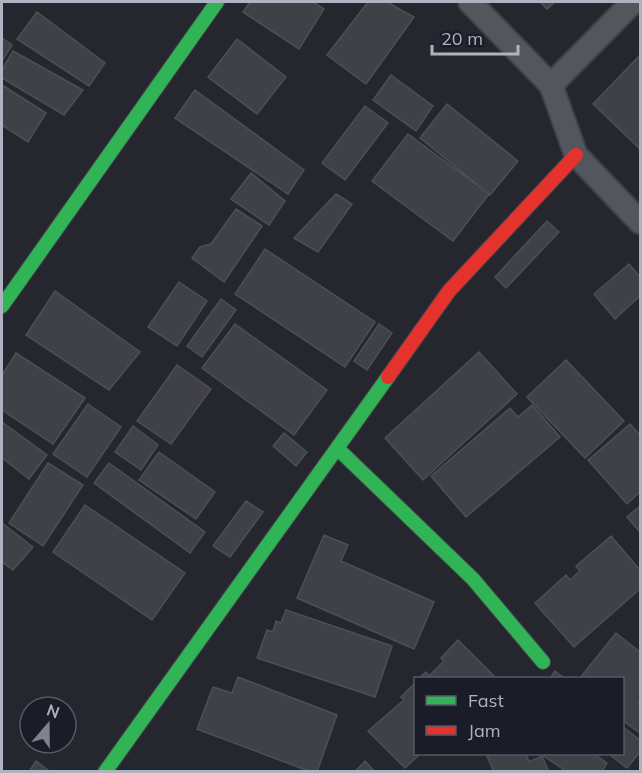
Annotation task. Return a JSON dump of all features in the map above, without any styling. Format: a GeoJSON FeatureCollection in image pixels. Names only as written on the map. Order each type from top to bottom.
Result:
{"type":"FeatureCollection","features":[{"type":"Feature","properties":{"kind":"street"},"geometry":{"type":"LineString","coordinates":[[2,306],[217,2]]}},
{"type":"Feature","properties":{"kind":"street"},"geometry":{"type":"LineString","coordinates":[[470,2],[551,85],[576,155],[640,222]]}},
{"type":"Feature","properties":{"kind":"street"},"geometry":{"type":"LineString","coordinates":[[551,85],[633,2]]}},
{"type":"Feature","properties":{"kind":"street"},"geometry":{"type":"LineString","coordinates":[[105,771],[449,291],[576,155]]}},
{"type":"Feature","properties":{"kind":"street"},"geometry":{"type":"LineString","coordinates":[[337,448],[473,579],[543,662]]}},
{"type":"Feature","properties":{"kind":"building"},"geometry":{"type":"Polygon","coordinates":[[[250,2],[313,2],[324,9],[299,49],[243,12],[250,2]]]}},
{"type":"Feature","properties":{"kind":"building"},"geometry":{"type":"Polygon","coordinates":[[[368,2],[387,2],[414,17],[366,84],[327,55],[368,2]]]}},
{"type":"Feature","properties":{"kind":"building"},"geometry":{"type":"Polygon","coordinates":[[[540,2],[555,2],[547,9],[540,2]]]}},
{"type":"Feature","properties":{"kind":"building"},"geometry":{"type":"Polygon","coordinates":[[[37,12],[105,63],[89,86],[17,39],[37,12]]]}},
{"type":"Feature","properties":{"kind":"building"},"geometry":{"type":"Polygon","coordinates":[[[2,38],[12,45],[2,61],[2,38]]]}},
{"type":"Feature","properties":{"kind":"building"},"geometry":{"type":"Polygon","coordinates":[[[237,39],[286,77],[257,114],[208,77],[237,39]]]}},
{"type":"Feature","properties":{"kind":"building"},"geometry":{"type":"Polygon","coordinates":[[[13,51],[83,90],[64,115],[2,78],[2,70],[13,51]]]}},
{"type":"Feature","properties":{"kind":"building"},"geometry":{"type":"Polygon","coordinates":[[[640,55],[640,146],[639,148],[593,104],[640,55]]]}},
{"type":"Feature","properties":{"kind":"building"},"geometry":{"type":"Polygon","coordinates":[[[391,75],[433,106],[416,131],[373,100],[391,75]]]}},
{"type":"Feature","properties":{"kind":"building"},"geometry":{"type":"Polygon","coordinates":[[[2,85],[46,113],[28,142],[2,125],[2,85]]]}},
{"type":"Feature","properties":{"kind":"building"},"geometry":{"type":"Polygon","coordinates":[[[195,90],[304,170],[288,194],[175,118],[195,90]]]}},
{"type":"Feature","properties":{"kind":"building"},"geometry":{"type":"Polygon","coordinates":[[[447,104],[518,161],[490,195],[420,138],[447,104]]]}},
{"type":"Feature","properties":{"kind":"building"},"geometry":{"type":"Polygon","coordinates":[[[365,106],[388,123],[345,180],[322,163],[365,106]]]}},
{"type":"Feature","properties":{"kind":"building"},"geometry":{"type":"Polygon","coordinates":[[[408,134],[489,194],[453,241],[372,181],[408,134]]]}},
{"type":"Feature","properties":{"kind":"building"},"geometry":{"type":"Polygon","coordinates":[[[251,173],[285,201],[269,225],[231,199],[251,173]]]}},
{"type":"Feature","properties":{"kind":"building"},"geometry":{"type":"Polygon","coordinates":[[[336,194],[352,204],[318,252],[294,238],[336,194]]]}},
{"type":"Feature","properties":{"kind":"building"},"geometry":{"type":"Polygon","coordinates":[[[236,209],[262,226],[224,282],[192,258],[200,247],[211,244],[236,209]]]}},
{"type":"Feature","properties":{"kind":"building"},"geometry":{"type":"Polygon","coordinates":[[[547,221],[559,232],[506,288],[495,277],[547,221]]]}},
{"type":"Feature","properties":{"kind":"building"},"geometry":{"type":"Polygon","coordinates":[[[265,249],[375,322],[345,367],[235,294],[265,249]]]}},
{"type":"Feature","properties":{"kind":"building"},"geometry":{"type":"Polygon","coordinates":[[[629,264],[640,277],[640,296],[615,319],[594,294],[629,264]]]}},
{"type":"Feature","properties":{"kind":"building"},"geometry":{"type":"Polygon","coordinates":[[[179,282],[207,301],[177,346],[148,327],[179,282]]]}},
{"type":"Feature","properties":{"kind":"building"},"geometry":{"type":"Polygon","coordinates":[[[55,291],[140,352],[109,390],[26,335],[55,291]]]}},
{"type":"Feature","properties":{"kind":"building"},"geometry":{"type":"Polygon","coordinates":[[[221,299],[236,310],[202,357],[187,346],[221,299]]]}},
{"type":"Feature","properties":{"kind":"building"},"geometry":{"type":"Polygon","coordinates":[[[235,324],[327,390],[294,435],[202,368],[235,324]]]}},
{"type":"Feature","properties":{"kind":"building"},"geometry":{"type":"Polygon","coordinates":[[[379,324],[392,333],[367,370],[354,361],[379,324]]]}},
{"type":"Feature","properties":{"kind":"building"},"geometry":{"type":"Polygon","coordinates":[[[479,352],[517,394],[423,480],[385,438],[479,352]]]}},
{"type":"Feature","properties":{"kind":"building"},"geometry":{"type":"Polygon","coordinates":[[[16,353],[85,398],[53,444],[2,410],[2,375],[16,353]]]}},
{"type":"Feature","properties":{"kind":"building"},"geometry":{"type":"Polygon","coordinates":[[[566,360],[624,421],[585,458],[527,397],[566,360]]]}},
{"type":"Feature","properties":{"kind":"building"},"geometry":{"type":"Polygon","coordinates":[[[177,365],[211,389],[171,444],[137,421],[177,365]]]}},
{"type":"Feature","properties":{"kind":"building"},"geometry":{"type":"Polygon","coordinates":[[[88,404],[121,427],[87,477],[53,454],[88,404]]]}},
{"type":"Feature","properties":{"kind":"building"},"geometry":{"type":"Polygon","coordinates":[[[532,405],[560,437],[466,517],[431,476],[510,408],[518,417],[532,405]]]}},
{"type":"Feature","properties":{"kind":"building"},"geometry":{"type":"Polygon","coordinates":[[[2,422],[47,455],[29,479],[2,458],[2,422]]]}},
{"type":"Feature","properties":{"kind":"building"},"geometry":{"type":"Polygon","coordinates":[[[630,424],[640,435],[640,492],[627,504],[588,460],[630,424]]]}},
{"type":"Feature","properties":{"kind":"building"},"geometry":{"type":"Polygon","coordinates":[[[133,426],[158,445],[141,470],[115,452],[133,426]]]}},
{"type":"Feature","properties":{"kind":"building"},"geometry":{"type":"Polygon","coordinates":[[[284,433],[307,452],[296,466],[273,446],[284,433]]]}},
{"type":"Feature","properties":{"kind":"building"},"geometry":{"type":"Polygon","coordinates":[[[159,452],[215,492],[196,519],[139,480],[159,452]]]}},
{"type":"Feature","properties":{"kind":"building"},"geometry":{"type":"Polygon","coordinates":[[[48,463],[83,485],[43,546],[9,523],[48,463]]]}},
{"type":"Feature","properties":{"kind":"building"},"geometry":{"type":"Polygon","coordinates":[[[109,463],[205,532],[190,553],[94,483],[109,463]]]}},
{"type":"Feature","properties":{"kind":"building"},"geometry":{"type":"Polygon","coordinates":[[[246,501],[263,512],[230,557],[213,546],[246,501]]]}},
{"type":"Feature","properties":{"kind":"building"},"geometry":{"type":"Polygon","coordinates":[[[85,505],[185,573],[152,620],[53,552],[85,505]]]}},
{"type":"Feature","properties":{"kind":"building"},"geometry":{"type":"Polygon","coordinates":[[[640,506],[640,532],[627,517],[640,506]]]}},
{"type":"Feature","properties":{"kind":"building"},"geometry":{"type":"Polygon","coordinates":[[[2,523],[33,547],[13,570],[2,562],[2,523]]]}},
{"type":"Feature","properties":{"kind":"building"},"geometry":{"type":"Polygon","coordinates":[[[324,535],[348,545],[341,561],[434,602],[414,649],[297,598],[324,535]]]}},
{"type":"Feature","properties":{"kind":"building"},"geometry":{"type":"Polygon","coordinates":[[[611,536],[640,570],[640,589],[574,647],[535,603],[566,575],[570,580],[580,571],[576,566],[611,536]]]}},
{"type":"Feature","properties":{"kind":"building"},"geometry":{"type":"Polygon","coordinates":[[[286,610],[392,646],[375,697],[257,658],[267,630],[273,632],[276,621],[281,623],[286,610]]]}},
{"type":"Feature","properties":{"kind":"building"},"geometry":{"type":"Polygon","coordinates":[[[616,633],[640,652],[640,700],[638,704],[640,706],[640,733],[624,721],[624,677],[581,677],[616,633]]]}},
{"type":"Feature","properties":{"kind":"building"},"geometry":{"type":"Polygon","coordinates":[[[458,640],[495,677],[420,677],[426,672],[429,676],[444,661],[441,658],[458,640]]]}},
{"type":"Feature","properties":{"kind":"building"},"geometry":{"type":"Polygon","coordinates":[[[555,671],[563,677],[551,677],[555,671]]]}},
{"type":"Feature","properties":{"kind":"building"},"geometry":{"type":"Polygon","coordinates":[[[238,677],[337,715],[317,772],[311,772],[197,729],[213,687],[232,693],[238,677]]]}},
{"type":"Feature","properties":{"kind":"building"},"geometry":{"type":"Polygon","coordinates":[[[414,684],[414,755],[419,755],[405,768],[368,731],[404,700],[401,697],[414,684]]]}},
{"type":"Feature","properties":{"kind":"building"},"geometry":{"type":"Polygon","coordinates":[[[624,728],[640,740],[640,752],[627,768],[610,755],[624,755],[624,728]]]}},
{"type":"Feature","properties":{"kind":"building"},"geometry":{"type":"Polygon","coordinates":[[[486,755],[526,755],[529,762],[542,756],[549,772],[494,772],[486,755]]]}},
{"type":"Feature","properties":{"kind":"building"},"geometry":{"type":"Polygon","coordinates":[[[542,755],[595,755],[607,763],[602,772],[567,772],[542,755]]]}},
{"type":"Feature","properties":{"kind":"building"},"geometry":{"type":"Polygon","coordinates":[[[36,761],[48,770],[29,772],[36,761]]]}},
{"type":"Feature","properties":{"kind":"building"},"geometry":{"type":"Polygon","coordinates":[[[365,761],[375,772],[355,772],[365,761]]]}},
{"type":"Feature","properties":{"kind":"traffic: fast"},"geometry":{"type":"LineString","coordinates":[[2,306],[217,2]]}},
{"type":"Feature","properties":{"kind":"traffic: fast"},"geometry":{"type":"LineString","coordinates":[[105,772],[388,377]]}},
{"type":"Feature","properties":{"kind":"traffic: fast"},"geometry":{"type":"LineString","coordinates":[[337,448],[473,579],[543,662]]}},
{"type":"Feature","properties":{"kind":"traffic: jam"},"geometry":{"type":"LineString","coordinates":[[388,377],[449,291],[576,155]]}}]}
